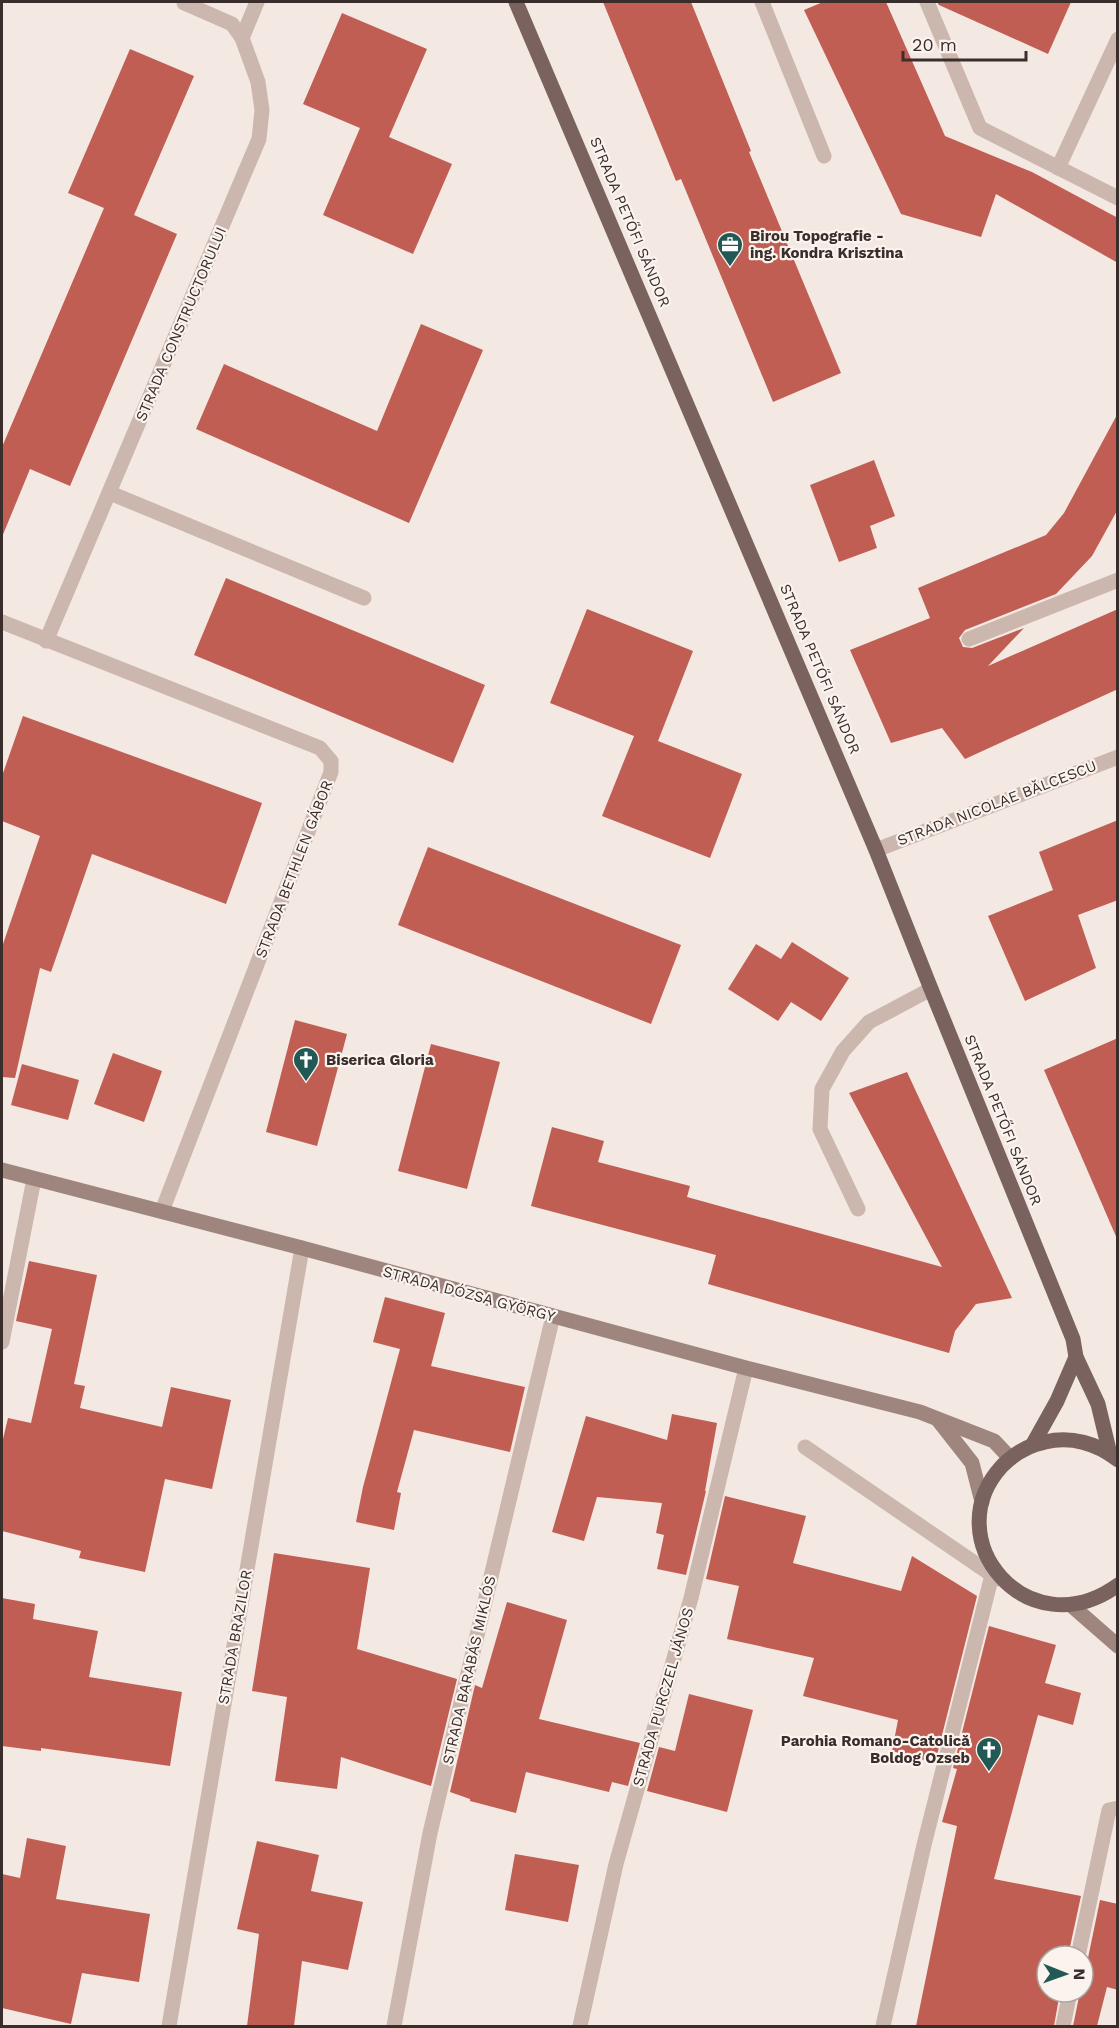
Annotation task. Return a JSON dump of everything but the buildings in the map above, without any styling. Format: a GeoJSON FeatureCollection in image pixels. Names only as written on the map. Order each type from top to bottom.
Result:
{"type":"FeatureCollection","features":[{"type":"Feature","properties":{"kind":"main road","name":"STRADA PETŐFI SÁNDOR"},"geometry":{"type":"LineString","coordinates":[[516,2],[876,850],[1073,1339],[1076,1357],[1098,1404],[1114,1457]]}},
{"type":"Feature","properties":{"kind":"main road","name":"STRADA DÓZSA GYÖRGY"},"geometry":{"type":"LineString","coordinates":[[2,1170],[746,1368],[920,1412],[994,1441],[1010,1458]]}},
{"type":"Feature","properties":{"kind":"main road"},"geometry":{"type":"LineString","coordinates":[[1033,1444],[1057,1401],[1076,1357]]}},
{"type":"Feature","properties":{"kind":"main road"},"geometry":{"type":"LineString","coordinates":[[937,1419],[972,1463],[982,1502]]}},
{"type":"Feature","properties":{"kind":"main road"},"geometry":{"type":"LineString","coordinates":[[1114,1457],[1086,1442],[1059,1439],[1033,1444],[1010,1458],[992,1477],[982,1502],[980,1528],[986,1554],[999,1576],[1020,1594],[1044,1604],[1071,1605],[1096,1598],[1118,1585]]}},
{"type":"Feature","properties":{"kind":"main road"},"geometry":{"type":"LineString","coordinates":[[1071,1605],[1118,1646]]}},
{"type":"Feature","properties":{"kind":"street"},"geometry":{"type":"LineString","coordinates":[[185,2],[232,24],[242,38]]}},
{"type":"Feature","properties":{"kind":"street"},"geometry":{"type":"LineString","coordinates":[[242,38],[258,2]]}},
{"type":"Feature","properties":{"kind":"street"},"geometry":{"type":"LineString","coordinates":[[762,2],[824,156]]}},
{"type":"Feature","properties":{"kind":"street"},"geometry":{"type":"LineString","coordinates":[[927,2],[980,128],[1118,198]]}},
{"type":"Feature","properties":{"kind":"street","name":"STRADA CONSTRUCTORULUI"},"geometry":{"type":"LineString","coordinates":[[46,641],[259,139],[262,110],[258,82],[242,38]]}},
{"type":"Feature","properties":{"kind":"street"},"geometry":{"type":"LineString","coordinates":[[1058,168],[1118,39]]}},
{"type":"Feature","properties":{"kind":"street"},"geometry":{"type":"LineString","coordinates":[[110,493],[364,598]]}},
{"type":"Feature","properties":{"kind":"street"},"geometry":{"type":"LineString","coordinates":[[969,639],[1118,580]]}},
{"type":"Feature","properties":{"kind":"street","name":"STRADA BETHLEN GÁBOR"},"geometry":{"type":"LineString","coordinates":[[2,622],[320,748],[331,761],[331,772],[162,1211]]}},
{"type":"Feature","properties":{"kind":"street","name":"STRADA NICOLAE BĂLCESCU"},"geometry":{"type":"LineString","coordinates":[[876,850],[1118,757]]}},
{"type":"Feature","properties":{"kind":"street"},"geometry":{"type":"LineString","coordinates":[[858,1209],[819,1129],[822,1089],[843,1052],[869,1022],[931,989]]}},
{"type":"Feature","properties":{"kind":"street"},"geometry":{"type":"LineString","coordinates":[[2,1342],[34,1179]]}},
{"type":"Feature","properties":{"kind":"street","name":"STRADA BRAZILOR"},"geometry":{"type":"LineString","coordinates":[[169,2026],[302,1248]]}},
{"type":"Feature","properties":{"kind":"street","name":"STRADA BARABÁS MIKLÓS"},"geometry":{"type":"LineString","coordinates":[[394,2026],[430,1833],[553,1316]]}},
{"type":"Feature","properties":{"kind":"street","name":"STRADA PURCZEL JÁNOS"},"geometry":{"type":"LineString","coordinates":[[580,2026],[616,1864],[691,1598],[746,1368]]}},
{"type":"Feature","properties":{"kind":"street"},"geometry":{"type":"LineString","coordinates":[[805,1447],[1020,1594]]}},
{"type":"Feature","properties":{"kind":"street"},"geometry":{"type":"LineString","coordinates":[[883,2026],[924,1845],[992,1575]]}},
{"type":"Feature","properties":{"kind":"street"},"geometry":{"type":"LineString","coordinates":[[1081,1944],[1109,1810],[1118,1808]]}},
{"type":"Feature","properties":{"kind":"street"},"geometry":{"type":"LineString","coordinates":[[1063,2026],[1068,2004]]}},
{"type":"Feature","properties":{"kind":"place","name":"Birou Topografie - ing. Kondra Krisztina"},"geometry":{"type":"Point","coordinates":[730,268]}},
{"type":"Feature","properties":{"kind":"place","name":"Biserica Gloria"},"geometry":{"type":"Point","coordinates":[306,1083]}},
{"type":"Feature","properties":{"kind":"place","name":"Parohia Romano-Catolică Boldog Ozseb"},"geometry":{"type":"Point","coordinates":[989,1773]}}]}
